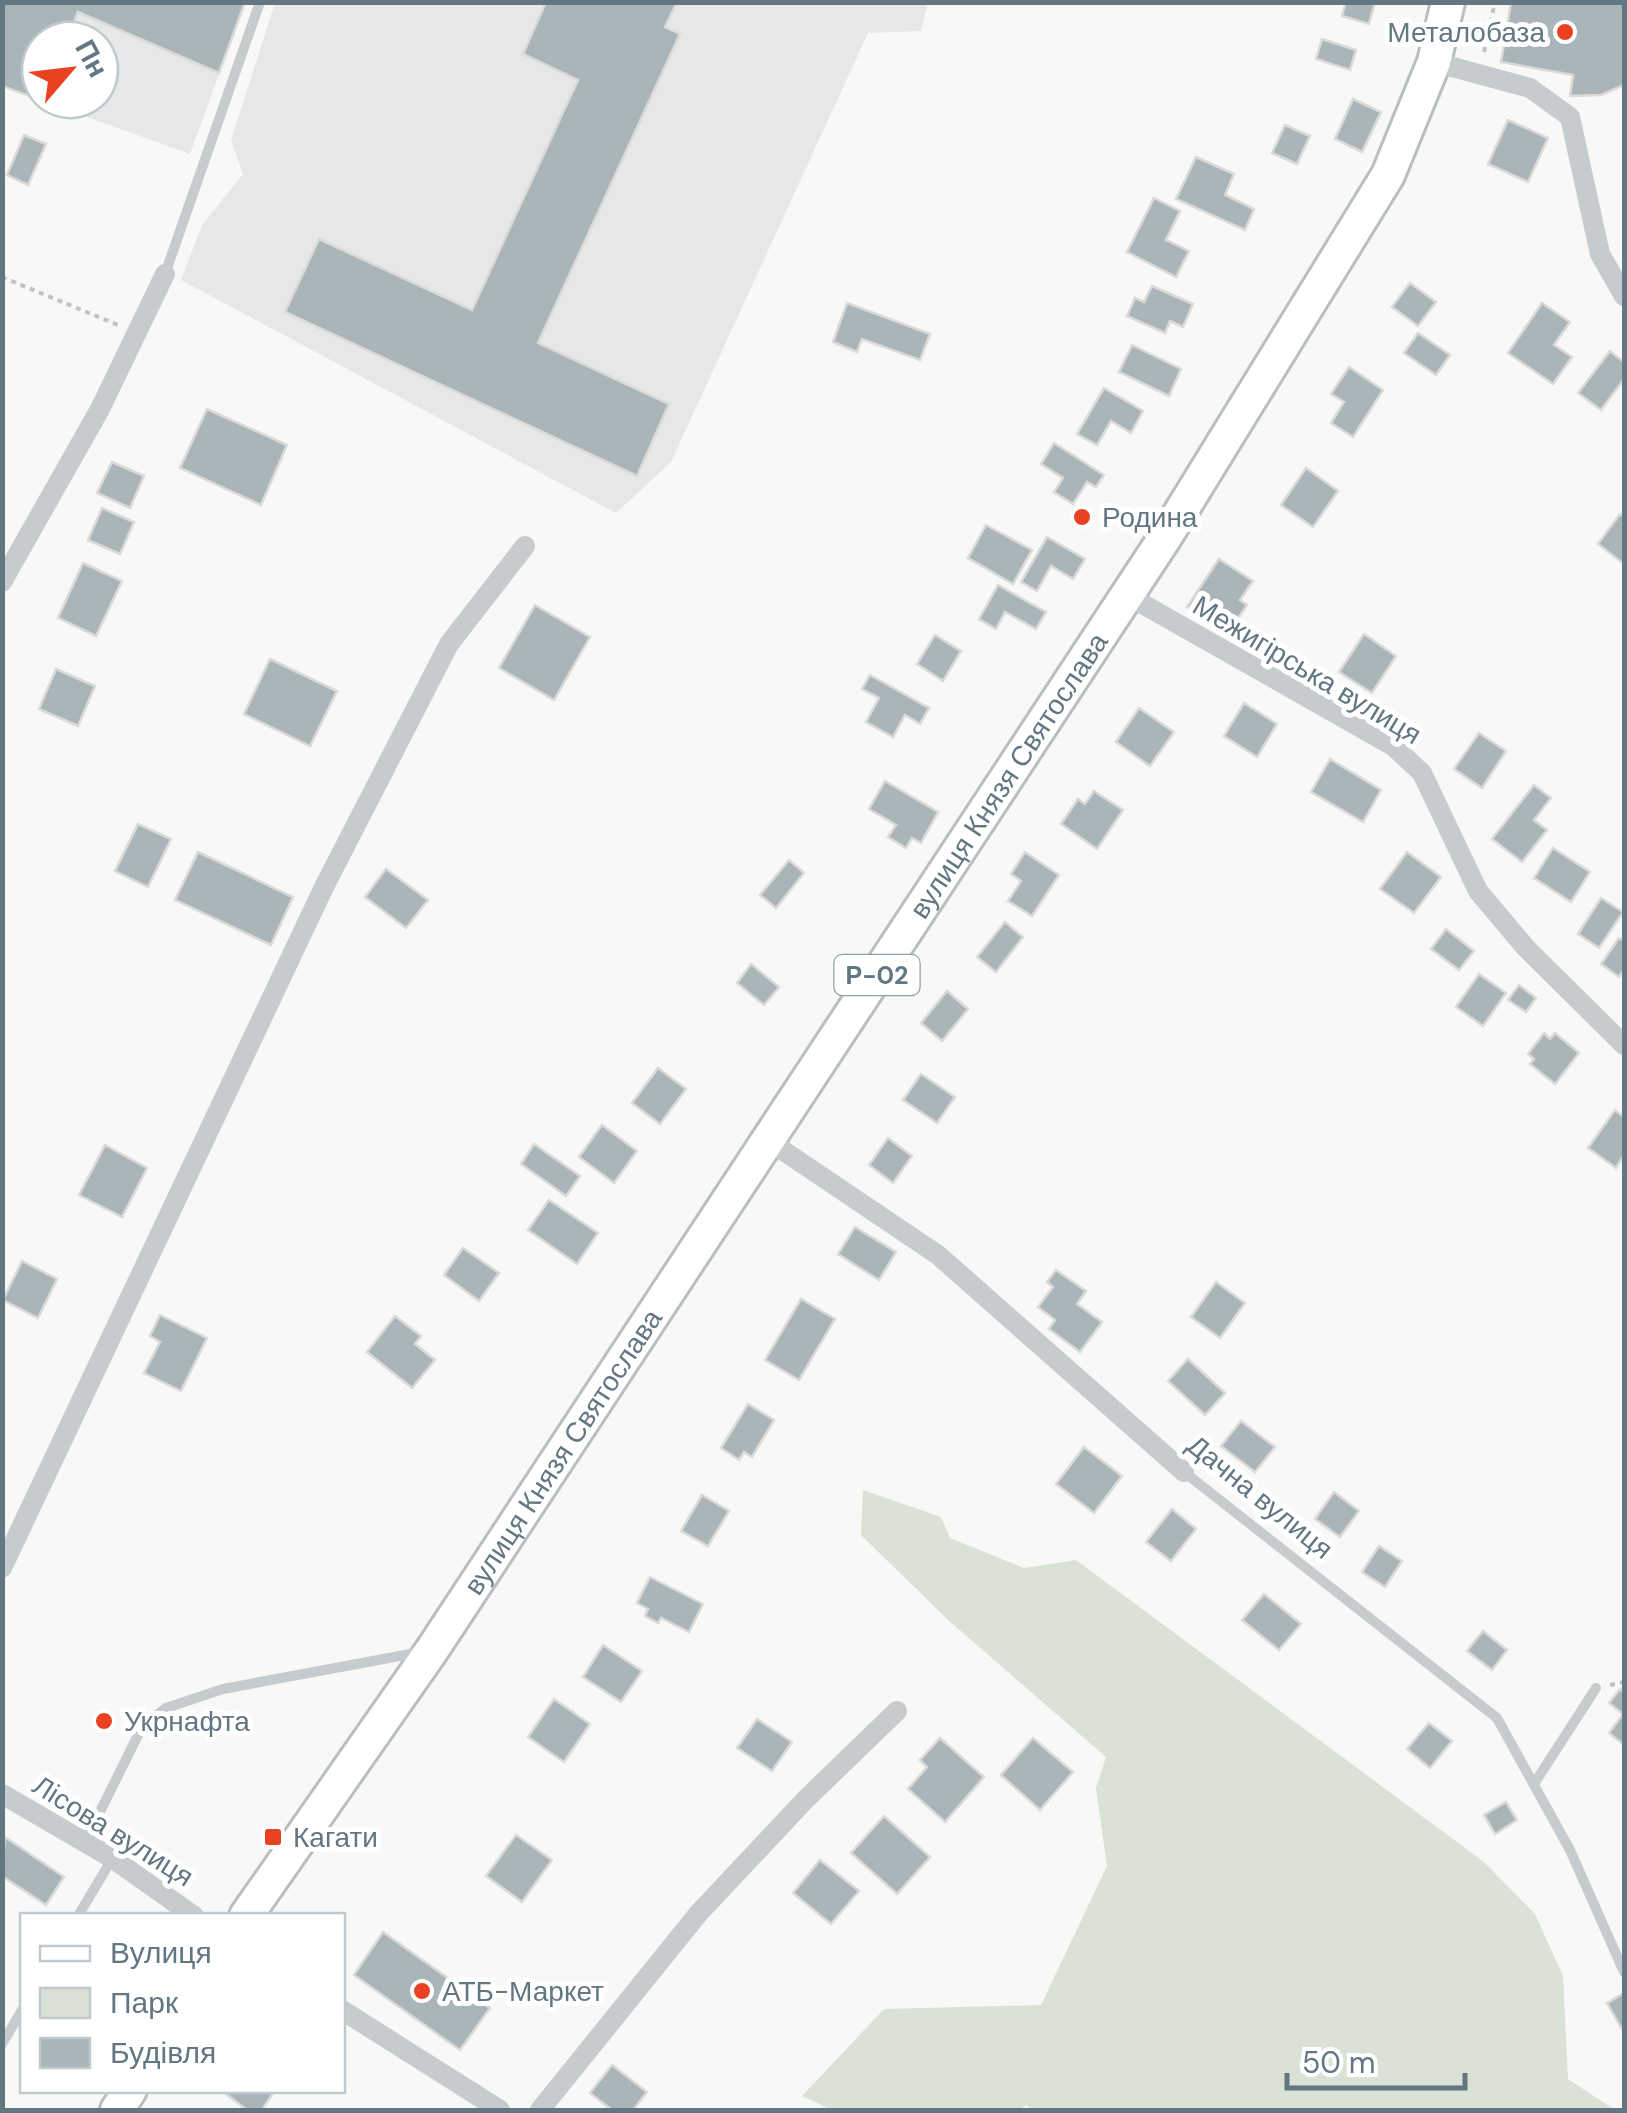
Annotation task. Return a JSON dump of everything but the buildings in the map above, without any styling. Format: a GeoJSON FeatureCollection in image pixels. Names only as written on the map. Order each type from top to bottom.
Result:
{"type":"FeatureCollection","features":[{"type":"Feature","properties":{"kind":"main road","name":"вулиця Князя Святослава"},"geometry":{"type":"LineString","coordinates":[[248,1913],[432,1650],[1124,594],[1164,539],[1388,174],[1434,62],[1448,2]]}},
{"type":"Feature","properties":{"kind":"street"},"geometry":{"type":"LineString","coordinates":[[1434,62],[1530,88],[1570,117],[1600,254],[1624,296]]}},
{"type":"Feature","properties":{"kind":"street"},"geometry":{"type":"LineString","coordinates":[[2,582],[100,408],[164,274]]}},
{"type":"Feature","properties":{"kind":"street"},"geometry":{"type":"LineString","coordinates":[[2,1568],[324,887],[449,644],[525,546]]}},
{"type":"Feature","properties":{"kind":"street","name":"Межигірська вулиця"},"geometry":{"type":"LineString","coordinates":[[1124,594],[1393,746],[1422,773],[1478,891],[1536,960],[1624,1045]]}},
{"type":"Feature","properties":{"kind":"street","name":"Дачна вулиця"},"geometry":{"type":"LineString","coordinates":[[769,1141],[938,1256],[1184,1472]]}},
{"type":"Feature","properties":{"kind":"street"},"geometry":{"type":"LineString","coordinates":[[540,2110],[698,1914],[896,1711]]}},
{"type":"Feature","properties":{"kind":"street","name":"Лісова вулиця"},"geometry":{"type":"LineString","coordinates":[[2,1794],[112,1858],[190,1913]]}},
{"type":"Feature","properties":{"kind":"street"},"geometry":{"type":"LineString","coordinates":[[345,2012],[500,2110]]}},
{"type":"Feature","properties":{"kind":"lane"},"geometry":{"type":"LineString","coordinates":[[164,274],[260,2]]}},
{"type":"Feature","properties":{"kind":"lane","name":"Дачна вулиця"},"geometry":{"type":"LineString","coordinates":[[1184,1472],[1497,1718],[1570,1850],[1624,1972]]}},
{"type":"Feature","properties":{"kind":"lane"},"geometry":{"type":"LineString","coordinates":[[85,1842],[142,1727],[166,1708],[223,1689],[432,1650]]}},
{"type":"Feature","properties":{"kind":"lane"},"geometry":{"type":"LineString","coordinates":[[1534,1784],[1596,1688]]}},
{"type":"Feature","properties":{"kind":"lane"},"geometry":{"type":"LineString","coordinates":[[80,1913],[112,1858]]}},
{"type":"Feature","properties":{"kind":"lane"},"geometry":{"type":"LineString","coordinates":[[2,2044],[20,2013]]}},
{"type":"Feature","properties":{"kind":"path"},"geometry":{"type":"LineString","coordinates":[[1479,74],[1495,2]]}},
{"type":"Feature","properties":{"kind":"path"},"geometry":{"type":"LineString","coordinates":[[2,277],[136,333]]}},
{"type":"Feature","properties":{"kind":"shaded area"},"geometry":{"type":"Polygon","coordinates":[[[2,3],[245,3],[190,154],[96,120],[120,120],[120,20],[20,20],[20,92],[3,86],[2,3]]]}},
{"type":"Feature","properties":{"kind":"shaded area"},"geometry":{"type":"Polygon","coordinates":[[[275,3],[928,3],[921,31],[868,33],[671,462],[616,513],[181,280],[202,225],[243,174],[231,140],[275,3]]]}},
{"type":"Feature","properties":{"kind":"green space"},"geometry":{"type":"Polygon","coordinates":[[[863,1490],[941,1517],[950,1538],[1024,1568],[1076,1560],[1484,1862],[1535,1914],[1563,1976],[1568,2079],[1615,2110],[1031,2110],[1027,2105],[1018,2110],[832,2110],[802,2096],[884,2009],[1041,2005],[1107,1866],[1096,1788],[1106,1757],[948,1620],[861,1535],[863,1490]]]}},
{"type":"Feature","properties":{"kind":"place","name":"Металобаза"},"geometry":{"type":"Point","coordinates":[1565,32]}},
{"type":"Feature","properties":{"kind":"place","name":"Родина"},"geometry":{"type":"Point","coordinates":[1082,517]}},
{"type":"Feature","properties":{"kind":"place","name":"Укрнафта"},"geometry":{"type":"Point","coordinates":[104,1721]}},
{"type":"Feature","properties":{"kind":"place","name":"Кагати"},"geometry":{"type":"Point","coordinates":[273,1837]}},
{"type":"Feature","properties":{"kind":"place","name":"АТБ-Маркет"},"geometry":{"type":"Point","coordinates":[422,1991]}}]}
